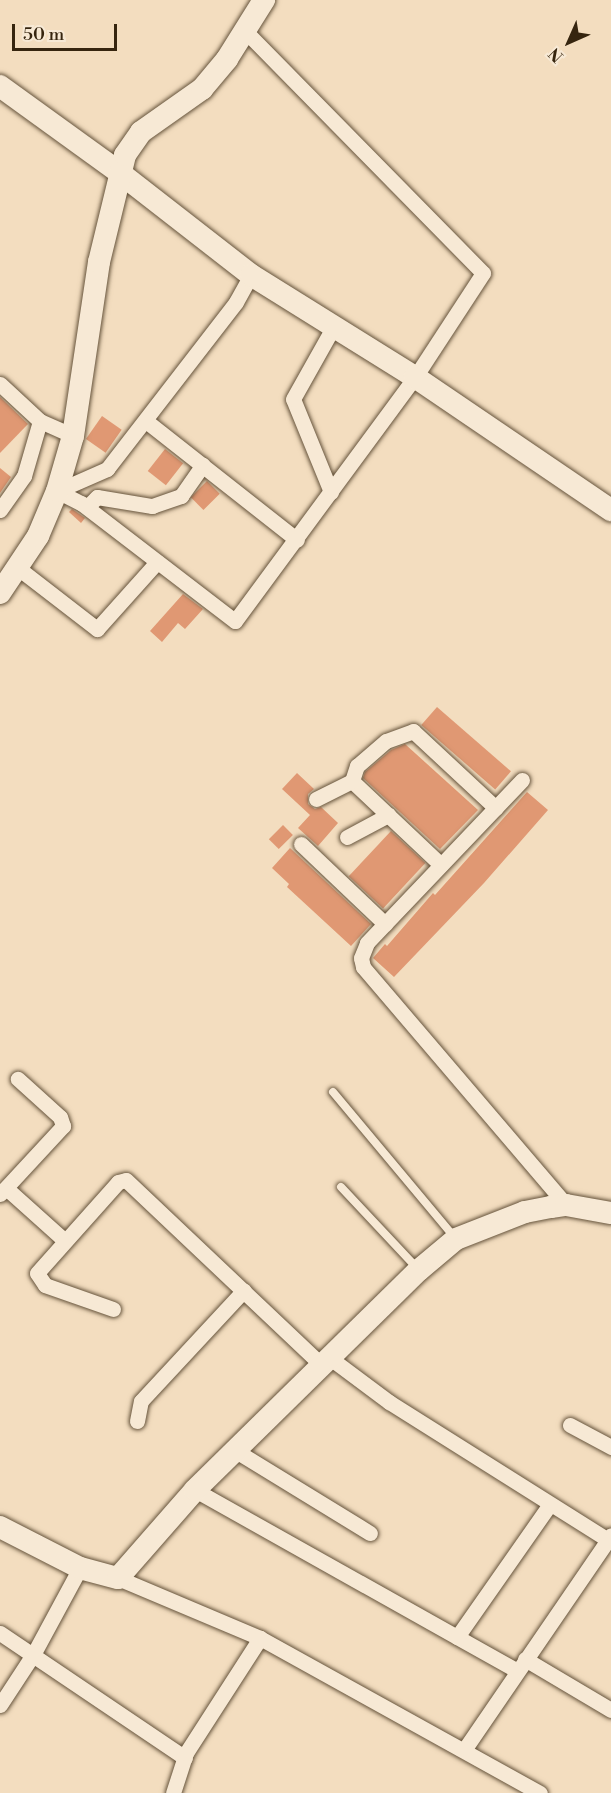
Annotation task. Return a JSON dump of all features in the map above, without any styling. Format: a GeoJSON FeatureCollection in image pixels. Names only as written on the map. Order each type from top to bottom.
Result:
{"type":"FeatureCollection","features":[{"type":"Feature","properties":{"kind":"street"},"geometry":{"type":"LineString","coordinates":[[0,593],[38,536],[57,490],[73,436],[99,261],[125,154],[141,132],[202,88],[245,31],[264,0]]}},
{"type":"Feature","properties":{"kind":"street"},"geometry":{"type":"LineString","coordinates":[[57,490],[87,507],[235,621],[297,540],[415,377],[483,273],[245,31]]}},
{"type":"Feature","properties":{"kind":"street"},"geometry":{"type":"LineString","coordinates":[[0,86],[120,173],[250,275],[415,377],[611,510]]}},
{"type":"Feature","properties":{"kind":"street"},"geometry":{"type":"LineString","coordinates":[[57,490],[107,469],[236,302],[250,275]]}},
{"type":"Feature","properties":{"kind":"street"},"geometry":{"type":"LineString","coordinates":[[331,492],[293,399],[334,326]]}},
{"type":"Feature","properties":{"kind":"street"},"geometry":{"type":"LineString","coordinates":[[0,384],[40,421],[73,436]]}},
{"type":"Feature","properties":{"kind":"street"},"geometry":{"type":"LineString","coordinates":[[0,510],[24,476],[40,421]]}},
{"type":"Feature","properties":{"kind":"street"},"geometry":{"type":"LineString","coordinates":[[146,421],[297,540]]}},
{"type":"Feature","properties":{"kind":"street"},"geometry":{"type":"LineString","coordinates":[[87,507],[97,496],[152,506],[181,496],[203,465]]}},
{"type":"Feature","properties":{"kind":"street"},"geometry":{"type":"LineString","coordinates":[[18,568],[97,629],[157,562]]}},
{"type":"Feature","properties":{"kind":"street"},"geometry":{"type":"LineString","coordinates":[[316,799],[352,781],[357,766],[386,741],[413,731],[496,808]]}},
{"type":"Feature","properties":{"kind":"street"},"geometry":{"type":"LineString","coordinates":[[522,780],[367,943],[361,958],[363,967],[566,1205]]}},
{"type":"Feature","properties":{"kind":"street"},"geometry":{"type":"LineString","coordinates":[[352,781],[441,865]]}},
{"type":"Feature","properties":{"kind":"street"},"geometry":{"type":"LineString","coordinates":[[347,837],[388,814]]}},
{"type":"Feature","properties":{"kind":"street"},"geometry":{"type":"LineString","coordinates":[[301,844],[385,924]]}},
{"type":"Feature","properties":{"kind":"street"},"geometry":{"type":"LineString","coordinates":[[18,1079],[60,1117],[63,1126],[3,1191],[65,1241]]}},
{"type":"Feature","properties":{"kind":"street"},"geometry":{"type":"LineString","coordinates":[[113,1309],[45,1285],[36,1273],[118,1182],[126,1180],[244,1290],[327,1362],[550,1504],[609,1538],[464,1750]]}},
{"type":"Feature","properties":{"kind":"street"},"geometry":{"type":"LineString","coordinates":[[118,1578],[195,1490],[419,1270],[456,1239],[525,1212],[566,1205],[611,1214]]}},
{"type":"Feature","properties":{"kind":"street"},"geometry":{"type":"LineString","coordinates":[[137,1421],[141,1401],[244,1290]]}},
{"type":"Feature","properties":{"kind":"street"},"geometry":{"type":"LineString","coordinates":[[570,1425],[611,1447]]}},
{"type":"Feature","properties":{"kind":"street"},"geometry":{"type":"LineString","coordinates":[[236,1451],[370,1533]]}},
{"type":"Feature","properties":{"kind":"street"},"geometry":{"type":"LineString","coordinates":[[195,1490],[457,1637],[521,1665],[611,1710]]}},
{"type":"Feature","properties":{"kind":"street"},"geometry":{"type":"LineString","coordinates":[[457,1637],[550,1504]]}},
{"type":"Feature","properties":{"kind":"street"},"geometry":{"type":"LineString","coordinates":[[0,1527],[80,1568],[118,1578],[260,1638],[540,1793]]}},
{"type":"Feature","properties":{"kind":"street"},"geometry":{"type":"LineString","coordinates":[[0,1705],[34,1653],[80,1568]]}},
{"type":"Feature","properties":{"kind":"street"},"geometry":{"type":"LineString","coordinates":[[0,1633],[34,1653],[184,1758]]}},
{"type":"Feature","properties":{"kind":"street"},"geometry":{"type":"LineString","coordinates":[[173,1793],[184,1758],[260,1638]]}},
{"type":"Feature","properties":{"kind":"street"},"geometry":{"type":"LineString","coordinates":[[160,1793],[178,1778]]}},
{"type":"Feature","properties":{"kind":"lane"},"geometry":{"type":"LineString","coordinates":[[333,1092],[456,1239]]}},
{"type":"Feature","properties":{"kind":"lane"},"geometry":{"type":"LineString","coordinates":[[341,1187],[419,1270]]}},
{"type":"Feature","properties":{"kind":"building"},"geometry":{"type":"Polygon","coordinates":[[[0,397],[28,424],[0,453],[0,397]]]}},
{"type":"Feature","properties":{"kind":"building"},"geometry":{"type":"Polygon","coordinates":[[[102,416],[122,430],[106,453],[86,439],[102,416]]]}},
{"type":"Feature","properties":{"kind":"building"},"geometry":{"type":"Polygon","coordinates":[[[165,449],[183,463],[166,485],[148,471],[165,449]]]}},
{"type":"Feature","properties":{"kind":"building"},"geometry":{"type":"Polygon","coordinates":[[[0,468],[11,477],[0,493],[0,468]]]}},
{"type":"Feature","properties":{"kind":"building"},"geometry":{"type":"Polygon","coordinates":[[[207,481],[220,494],[203,510],[191,497],[207,481]]]}},
{"type":"Feature","properties":{"kind":"building"},"geometry":{"type":"Polygon","coordinates":[[[72,509],[85,518],[81,523],[69,512],[72,509]]]}},
{"type":"Feature","properties":{"kind":"building"},"geometry":{"type":"Polygon","coordinates":[[[183,594],[203,609],[185,629],[178,623],[162,642],[150,631],[183,594]]]}},
{"type":"Feature","properties":{"kind":"building"},"geometry":{"type":"Polygon","coordinates":[[[437,707],[511,771],[495,789],[421,725],[437,707]]]}},
{"type":"Feature","properties":{"kind":"building"},"geometry":{"type":"Polygon","coordinates":[[[405,744],[478,810],[440,849],[363,778],[365,772],[391,750],[405,744]]]}},
{"type":"Feature","properties":{"kind":"building"},"geometry":{"type":"Polygon","coordinates":[[[297,773],[314,789],[308,794],[308,804],[315,809],[321,807],[338,823],[318,846],[298,828],[310,815],[282,789],[297,773]]]}},
{"type":"Feature","properties":{"kind":"building"},"geometry":{"type":"Polygon","coordinates":[[[527,792],[548,810],[484,883],[394,977],[373,958],[385,944],[387,946],[433,893],[435,895],[527,792]]]}},
{"type":"Feature","properties":{"kind":"building"},"geometry":{"type":"Polygon","coordinates":[[[283,825],[293,835],[279,849],[269,839],[283,825]]]}},
{"type":"Feature","properties":{"kind":"building"},"geometry":{"type":"Polygon","coordinates":[[[391,831],[425,863],[383,908],[349,876],[391,831]]]}},
{"type":"Feature","properties":{"kind":"building"},"geometry":{"type":"Polygon","coordinates":[[[290,848],[371,924],[351,946],[287,887],[289,884],[272,868],[290,848]]]}}]}
